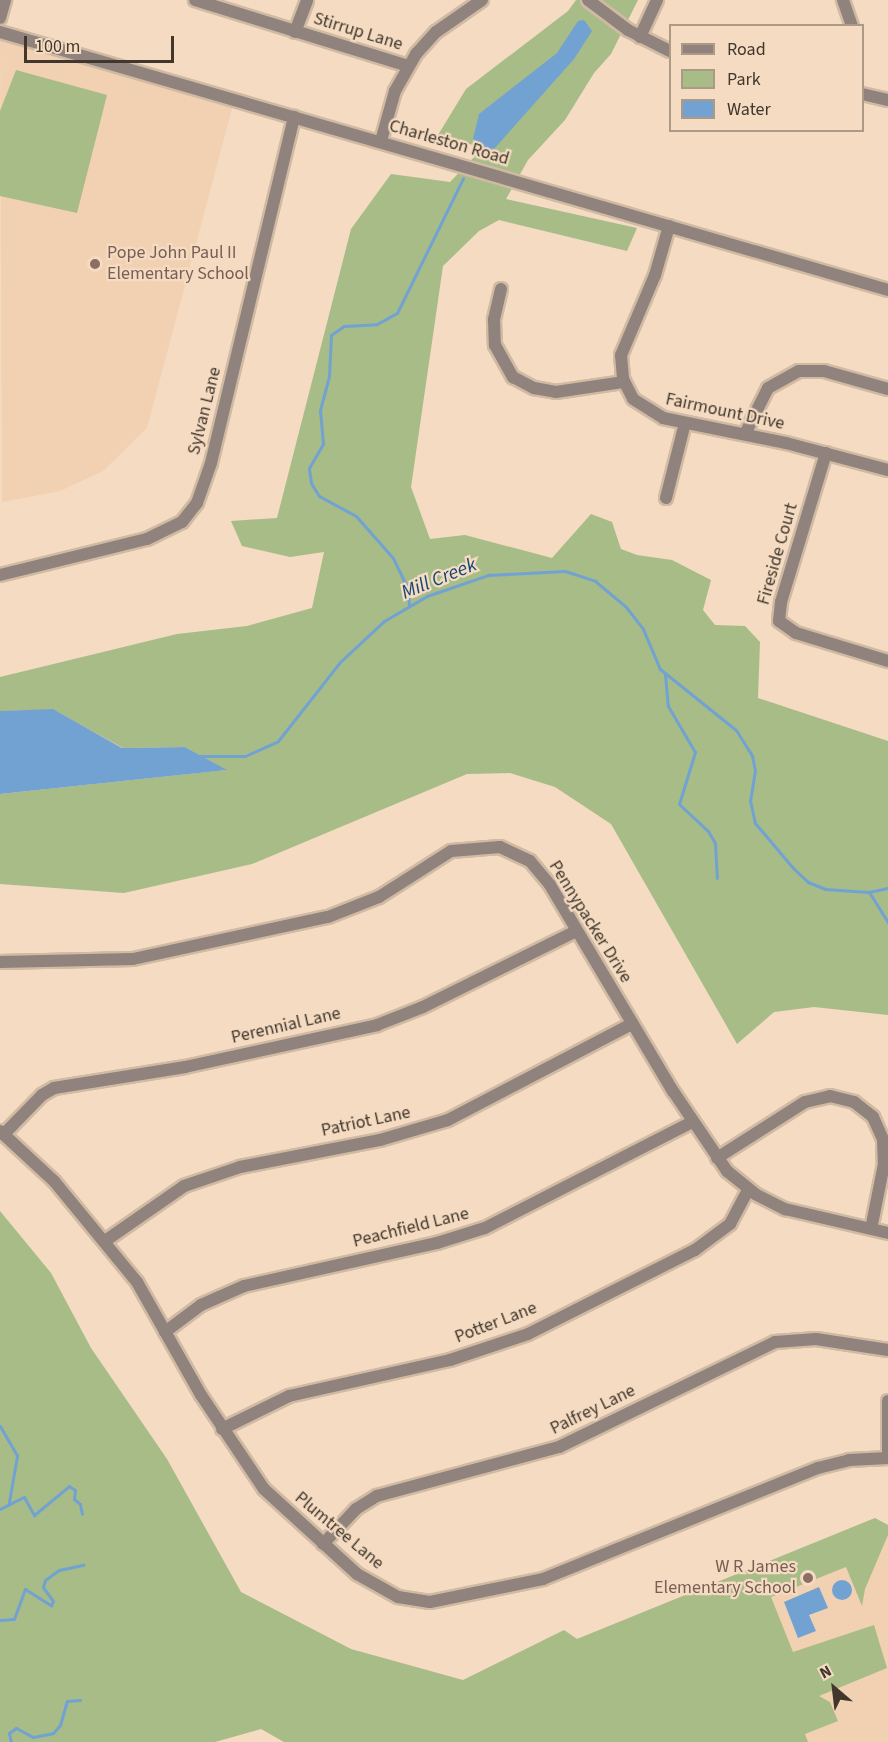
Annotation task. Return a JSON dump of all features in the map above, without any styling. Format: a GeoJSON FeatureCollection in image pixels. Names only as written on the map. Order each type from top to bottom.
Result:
{"type":"FeatureCollection","features":[{"type":"Feature","properties":{"kind":"street"},"geometry":{"type":"LineString","coordinates":[[0,18],[5,0]]}},
{"type":"Feature","properties":{"kind":"street","name":"Stirrup Lane"},"geometry":{"type":"LineString","coordinates":[[195,0],[408,66]]}},
{"type":"Feature","properties":{"kind":"street"},"geometry":{"type":"LineString","coordinates":[[295,32],[306,0]]}},
{"type":"Feature","properties":{"kind":"street"},"geometry":{"type":"LineString","coordinates":[[381,141],[393,99],[408,66],[436,32],[482,0]]}},
{"type":"Feature","properties":{"kind":"street"},"geometry":{"type":"LineString","coordinates":[[588,0],[640,37],[669,51]]}},
{"type":"Feature","properties":{"kind":"street"},"geometry":{"type":"LineString","coordinates":[[640,37],[657,0]]}},
{"type":"Feature","properties":{"kind":"street"},"geometry":{"type":"LineString","coordinates":[[843,0],[851,24]]}},
{"type":"Feature","properties":{"kind":"street","name":"Charleston Road"},"geometry":{"type":"LineString","coordinates":[[0,32],[888,290]]}},
{"type":"Feature","properties":{"kind":"street"},"geometry":{"type":"LineString","coordinates":[[864,94],[888,100]]}},
{"type":"Feature","properties":{"kind":"street","name":"Sylvan Lane"},"geometry":{"type":"LineString","coordinates":[[0,574],[147,539],[182,522],[197,503],[211,463],[294,117]]}},
{"type":"Feature","properties":{"kind":"street"},"geometry":{"type":"LineString","coordinates":[[501,289],[494,320],[495,345],[513,376],[534,388],[556,392],[624,382],[621,367],[624,343],[655,275],[669,226]]}},
{"type":"Feature","properties":{"kind":"street"},"geometry":{"type":"LineString","coordinates":[[746,434],[761,397],[788,375],[824,371],[888,389]]}},
{"type":"Feature","properties":{"kind":"street","name":"Fairmount Drive"},"geometry":{"type":"LineString","coordinates":[[624,382],[633,399],[651,413],[685,423],[746,434],[826,453],[888,470]]}},
{"type":"Feature","properties":{"kind":"street"},"geometry":{"type":"LineString","coordinates":[[666,498],[685,423]]}},
{"type":"Feature","properties":{"kind":"street","name":"Fireside Court"},"geometry":{"type":"LineString","coordinates":[[826,453],[781,602],[779,621],[795,633],[888,661]]}},
{"type":"Feature","properties":{"kind":"street","name":"Pennypacker Drive"},"geometry":{"type":"LineString","coordinates":[[0,962],[133,958],[328,917],[379,897],[452,851],[484,845],[500,847],[530,861],[550,885],[632,1024],[692,1122],[717,1158],[749,1189],[802,1215],[888,1233]]}},
{"type":"Feature","properties":{"kind":"street","name":"Perennial Lane"},"geometry":{"type":"LineString","coordinates":[[2,1133],[42,1095],[54,1088],[185,1067],[377,1025],[423,1007],[576,932]]}},
{"type":"Feature","properties":{"kind":"street","name":"Patriot Lane"},"geometry":{"type":"LineString","coordinates":[[105,1241],[184,1186],[240,1167],[387,1138],[448,1120],[632,1024]]}},
{"type":"Feature","properties":{"kind":"street"},"geometry":{"type":"LineString","coordinates":[[717,1158],[805,1102],[830,1096],[854,1102],[873,1117],[883,1139],[884,1164],[871,1229]]}},
{"type":"Feature","properties":{"kind":"street","name":"Peachfield Lane"},"geometry":{"type":"LineString","coordinates":[[165,1332],[201,1305],[244,1286],[437,1243],[485,1228],[692,1122]]}},
{"type":"Feature","properties":{"kind":"street","name":"Plumtree Lane"},"geometry":{"type":"LineString","coordinates":[[2,1133],[41,1166],[137,1282],[222,1429],[264,1489],[323,1544],[384,1591],[430,1602],[543,1579],[818,1468],[849,1460],[888,1456]]}},
{"type":"Feature","properties":{"kind":"street","name":"Potter Lane"},"geometry":{"type":"LineString","coordinates":[[222,1429],[289,1396],[450,1360],[528,1334],[695,1250],[730,1224],[749,1189]]}},
{"type":"Feature","properties":{"kind":"street","name":"Palfrey Lane"},"geometry":{"type":"LineString","coordinates":[[323,1544],[356,1509],[377,1496],[559,1448],[775,1342],[816,1339],[888,1350]]}},
{"type":"Feature","properties":{"kind":"street"},"geometry":{"type":"LineString","coordinates":[[888,1401],[888,1456]]}},
{"type":"Feature","properties":{"kind":"shaded area","name":"Pope John Paul II Elementary School"},"geometry":{"type":"Polygon","coordinates":[[[0,32],[234,101],[147,428],[103,471],[60,491],[2,502],[0,32]]]}},
{"type":"Feature","properties":{"kind":"shaded area","name":"W R James Elementary School"},"geometry":{"type":"Polygon","coordinates":[[[875,1518],[888,1525],[888,1742],[532,1742],[564,1630],[577,1639],[875,1518]]]}},
{"type":"Feature","properties":{"kind":"green space"},"geometry":{"type":"Polygon","coordinates":[[[576,0],[638,0],[611,54],[594,73],[565,120],[528,160],[506,199],[637,228],[627,251],[499,220],[479,231],[443,266],[411,487],[430,539],[465,535],[552,558],[591,514],[612,522],[621,549],[637,555],[672,560],[711,580],[703,610],[715,625],[745,626],[760,642],[758,698],[888,741],[888,1015],[814,1007],[774,1012],[737,1044],[611,824],[555,787],[510,773],[467,774],[252,864],[124,893],[0,884],[0,794],[226,770],[185,747],[123,748],[54,710],[0,711],[0,677],[177,634],[247,626],[312,608],[324,552],[290,557],[242,546],[231,521],[277,518],[351,229],[391,174],[450,182],[479,152],[473,145],[438,135],[466,89],[568,11],[576,0]]]}},
{"type":"Feature","properties":{"kind":"green space"},"geometry":{"type":"Polygon","coordinates":[[[16,70],[107,95],[77,213],[0,196],[0,111],[16,70]]]}},
{"type":"Feature","properties":{"kind":"green space"},"geometry":{"type":"Polygon","coordinates":[[[0,1211],[51,1273],[91,1348],[167,1459],[241,1592],[351,1649],[463,1680],[564,1630],[577,1639],[875,1518],[888,1525],[888,1535],[865,1589],[862,1606],[846,1567],[771,1597],[793,1652],[874,1625],[887,1668],[819,1696],[830,1702],[838,1721],[805,1734],[808,1742],[284,1742],[261,1729],[215,1742],[0,1742],[0,1211]]]}},
{"type":"Feature","properties":{"kind":"water"},"geometry":{"type":"Polygon","coordinates":[[[584,20],[592,31],[574,59],[495,148],[482,153],[473,139],[479,114],[557,53],[578,21],[584,20]]]}},
{"type":"Feature","properties":{"kind":"water"},"geometry":{"type":"Polygon","coordinates":[[[53,709],[122,748],[185,747],[227,770],[0,794],[0,711],[53,709]]]}},
{"type":"Feature","properties":{"kind":"water"},"geometry":{"type":"Polygon","coordinates":[[[842,1580],[849,1583],[852,1590],[849,1597],[842,1600],[835,1597],[832,1590],[835,1583],[842,1580]]]}},
{"type":"Feature","properties":{"kind":"water"},"geometry":{"type":"Polygon","coordinates":[[[819,1587],[828,1608],[809,1615],[816,1631],[798,1638],[784,1602],[819,1587]]]}},
{"type":"Feature","properties":{"kind":"waterway"},"geometry":{"type":"LineString","coordinates":[[474,155],[479,145]]}},
{"type":"Feature","properties":{"kind":"waterway"},"geometry":{"type":"LineString","coordinates":[[409,605],[408,589],[393,558],[356,516],[319,496],[311,483],[309,468],[323,444],[320,410],[329,376],[331,335],[344,326],[377,324],[397,313],[463,178]]}},
{"type":"Feature","properties":{"kind":"waterway","name":"Mill Creek"},"geometry":{"type":"LineString","coordinates":[[200,756],[245,756],[278,741],[340,662],[384,621],[427,596],[488,575],[565,571],[595,581],[626,607],[643,629],[660,669],[736,730],[752,756],[755,770],[750,800],[755,823],[793,868],[808,882],[825,889],[869,892],[888,888]]}},
{"type":"Feature","properties":{"kind":"waterway"},"geometry":{"type":"LineString","coordinates":[[665,674],[668,706],[695,752],[679,804],[708,831],[715,843],[717,878]]}},
{"type":"Feature","properties":{"kind":"waterway"},"geometry":{"type":"LineString","coordinates":[[869,892],[888,923]]}},
{"type":"Feature","properties":{"kind":"waterway"},"geometry":{"type":"LineString","coordinates":[[0,1426],[17,1456],[9,1502]]}},
{"type":"Feature","properties":{"kind":"waterway"},"geometry":{"type":"LineString","coordinates":[[0,1509],[24,1497],[34,1515],[69,1486],[75,1490],[74,1499],[80,1504],[82,1514]]}},
{"type":"Feature","properties":{"kind":"waterway"},"geometry":{"type":"LineString","coordinates":[[0,1620],[14,1619],[25,1589],[51,1605],[53,1601],[43,1587],[45,1580],[59,1570],[83,1565]]}},
{"type":"Feature","properties":{"kind":"waterway"},"geometry":{"type":"LineString","coordinates":[[11,1742],[9,1733],[16,1728],[33,1737],[53,1733],[60,1725],[67,1701],[80,1700]]}},
{"type":"Feature","properties":{"kind":"place","name":"Pope John Paul II Elementary School"},"geometry":{"type":"Point","coordinates":[95,264]}},
{"type":"Feature","properties":{"kind":"place","name":"W R James Elementary School"},"geometry":{"type":"Point","coordinates":[808,1578]}}]}
